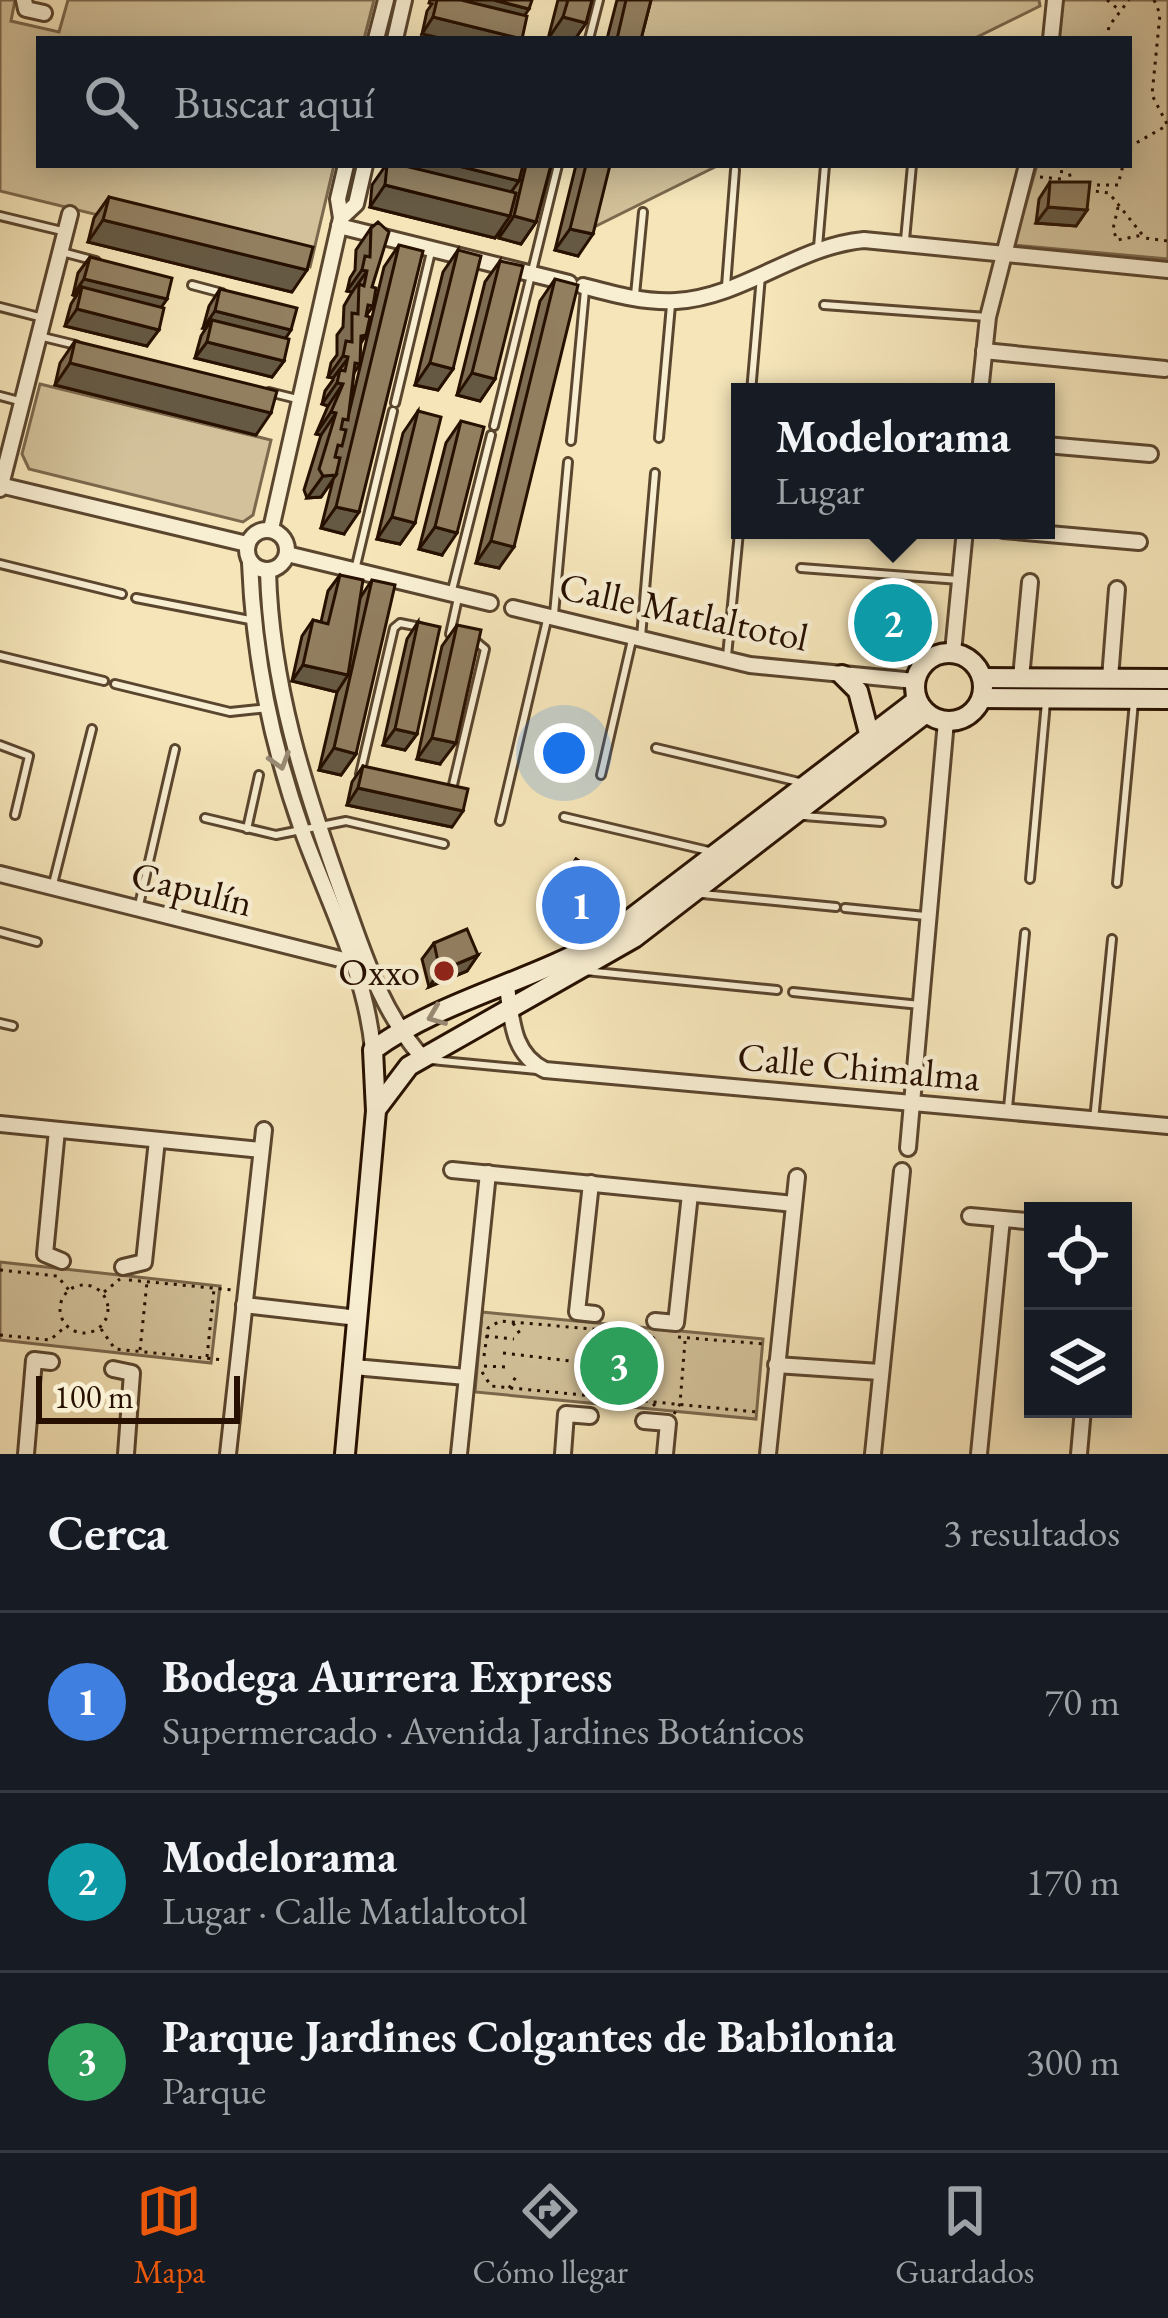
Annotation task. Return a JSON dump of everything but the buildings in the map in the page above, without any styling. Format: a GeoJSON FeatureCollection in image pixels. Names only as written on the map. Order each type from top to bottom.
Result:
{"type":"FeatureCollection","features":[{"type":"Feature","properties":{"kind":"street"},"geometry":{"type":"LineString","coordinates":[[24,0],[26,9],[44,13]]}},
{"type":"Feature","properties":{"kind":"street"},"geometry":{"type":"LineString","coordinates":[[377,36],[386,0]]}},
{"type":"Feature","properties":{"kind":"street"},"geometry":{"type":"LineString","coordinates":[[396,36],[404,0]]}},
{"type":"Feature","properties":{"kind":"street"},"geometry":{"type":"LineString","coordinates":[[1051,36],[1055,0]]}},
{"type":"Feature","properties":{"kind":"street"},"geometry":{"type":"LineString","coordinates":[[271,529],[300,400],[312,317],[340,222],[338,199],[345,168]]}},
{"type":"Feature","properties":{"kind":"street"},"geometry":{"type":"LineString","coordinates":[[340,222],[356,204],[364,168]]}},
{"type":"Feature","properties":{"kind":"street"},"geometry":{"type":"LineString","coordinates":[[981,383],[1001,253],[1026,171]]}},
{"type":"Feature","properties":{"kind":"street"},"geometry":{"type":"LineString","coordinates":[[70,214],[0,486],[247,544]]}},
{"type":"Feature","properties":{"kind":"street"},"geometry":{"type":"LineString","coordinates":[[340,222],[532,274],[671,302],[726,289],[818,250],[850,242],[1168,270]]}},
{"type":"Feature","properties":{"kind":"street"},"geometry":{"type":"LineString","coordinates":[[984,351],[1165,369]]}},
{"type":"Feature","properties":{"kind":"street"},"geometry":{"type":"LineString","coordinates":[[1055,446],[1150,454]]}},
{"type":"Feature","properties":{"kind":"street"},"geometry":{"type":"LineString","coordinates":[[287,554],[282,536],[271,529],[258,531],[247,544],[264,709],[368,966],[377,1006],[376,1112],[345,1454]]}},
{"type":"Feature","properties":{"kind":"street"},"geometry":{"type":"LineString","coordinates":[[1055,535],[1139,542]]}},
{"type":"Feature","properties":{"kind":"street"},"geometry":{"type":"LineString","coordinates":[[952,652],[964,539]]}},
{"type":"Feature","properties":{"kind":"street"},"geometry":{"type":"LineString","coordinates":[[287,554],[490,603]]}},
{"type":"Feature","properties":{"kind":"street"},"geometry":{"type":"LineString","coordinates":[[287,554],[268,571],[269,620],[282,705],[310,828],[352,962],[377,1006],[422,1058]]}},
{"type":"Feature","properties":{"kind":"street"},"geometry":{"type":"LineString","coordinates":[[250,563],[268,571]]}},
{"type":"Feature","properties":{"kind":"street"},"geometry":{"type":"LineString","coordinates":[[1021,678],[1030,582]]}},
{"type":"Feature","properties":{"kind":"street"},"geometry":{"type":"LineString","coordinates":[[1110,678],[1117,590]]}},
{"type":"Feature","properties":{"kind":"street","name":"Calle Matlaltotol"},"geometry":{"type":"LineString","coordinates":[[513,608],[727,659],[842,675],[920,698]]}},
{"type":"Feature","properties":{"kind":"street"},"geometry":{"type":"LineString","coordinates":[[376,1112],[400,1073],[582,970],[794,815],[920,698],[922,665],[935,655],[952,652],[972,660],[983,688]]}},
{"type":"Feature","properties":{"kind":"street"},"geometry":{"type":"LineString","coordinates":[[842,675],[858,692],[870,737]]}},
{"type":"Feature","properties":{"kind":"street"},"geometry":{"type":"LineString","coordinates":[[946,722],[962,719],[983,688],[1021,678],[1168,679]]}},
{"type":"Feature","properties":{"kind":"street"},"geometry":{"type":"LineString","coordinates":[[983,688],[1046,698],[1168,699]]}},
{"type":"Feature","properties":{"kind":"street"},"geometry":{"type":"LineString","coordinates":[[920,698],[946,722]]}},
{"type":"Feature","properties":{"kind":"street"},"geometry":{"type":"LineString","coordinates":[[373,1050],[399,1032],[507,987],[604,939],[920,698]]}},
{"type":"Feature","properties":{"kind":"street"},"geometry":{"type":"LineString","coordinates":[[908,1148],[946,722]]}},
{"type":"Feature","properties":{"kind":"street","name":"Capulín"},"geometry":{"type":"LineString","coordinates":[[0,874],[368,966]]}},
{"type":"Feature","properties":{"kind":"street"},"geometry":{"type":"LineString","coordinates":[[507,987],[520,1047],[545,1070]]}},
{"type":"Feature","properties":{"kind":"street"},"geometry":{"type":"LineString","coordinates":[[475,1000],[480,1025]]}},
{"type":"Feature","properties":{"kind":"street","name":"Calle Chimalma"},"geometry":{"type":"LineString","coordinates":[[545,1070],[1168,1126]]}},
{"type":"Feature","properties":{"kind":"street"},"geometry":{"type":"LineString","coordinates":[[0,1124],[260,1150]]}},
{"type":"Feature","properties":{"kind":"street"},"geometry":{"type":"LineString","coordinates":[[57,1130],[45,1254],[62,1261]]}},
{"type":"Feature","properties":{"kind":"street"},"geometry":{"type":"LineString","coordinates":[[228,1454],[264,1130]]}},
{"type":"Feature","properties":{"kind":"street"},"geometry":{"type":"LineString","coordinates":[[123,1267],[144,1262],[157,1140]]}},
{"type":"Feature","properties":{"kind":"street"},"geometry":{"type":"LineString","coordinates":[[452,1170],[794,1204]]}},
{"type":"Feature","properties":{"kind":"street"},"geometry":{"type":"LineString","coordinates":[[873,1454],[902,1171]]}},
{"type":"Feature","properties":{"kind":"street"},"geometry":{"type":"LineString","coordinates":[[459,1454],[478,1336],[488,1173]]}},
{"type":"Feature","properties":{"kind":"street"},"geometry":{"type":"LineString","coordinates":[[768,1454],[796,1177]]}},
{"type":"Feature","properties":{"kind":"street"},"geometry":{"type":"LineString","coordinates":[[591,1184],[577,1312],[594,1322]]}},
{"type":"Feature","properties":{"kind":"street"},"geometry":{"type":"LineString","coordinates":[[655,1322],[676,1323],[690,1194]]}},
{"type":"Feature","properties":{"kind":"street"},"geometry":{"type":"LineString","coordinates":[[970,1216],[1024,1221]]}},
{"type":"Feature","properties":{"kind":"street"},"geometry":{"type":"LineString","coordinates":[[979,1454],[1002,1219]]}},
{"type":"Feature","properties":{"kind":"street"},"geometry":{"type":"LineString","coordinates":[[244,1298],[358,1318]]}},
{"type":"Feature","properties":{"kind":"street"},"geometry":{"type":"LineString","coordinates":[[26,1454],[34,1360],[51,1362]]}},
{"type":"Feature","properties":{"kind":"street"},"geometry":{"type":"LineString","coordinates":[[776,1365],[880,1372]]}},
{"type":"Feature","properties":{"kind":"street"},"geometry":{"type":"LineString","coordinates":[[354,1367],[472,1369]]}},
{"type":"Feature","properties":{"kind":"street"},"geometry":{"type":"LineString","coordinates":[[112,1369],[132,1373],[127,1454]]}},
{"type":"Feature","properties":{"kind":"street"},"geometry":{"type":"LineString","coordinates":[[563,1454],[566,1414],[590,1416]]}},
{"type":"Feature","properties":{"kind":"street"},"geometry":{"type":"LineString","coordinates":[[1079,1454],[1082,1418]]}},
{"type":"Feature","properties":{"kind":"street"},"geometry":{"type":"LineString","coordinates":[[644,1421],[668,1423],[664,1454]]}},
{"type":"Feature","properties":{"kind":"lane"},"geometry":{"type":"LineString","coordinates":[[590,36],[598,0]]}},
{"type":"Feature","properties":{"kind":"lane"},"geometry":{"type":"LineString","coordinates":[[451,797],[485,649],[482,642],[450,634],[455,594],[557,168]]}},
{"type":"Feature","properties":{"kind":"lane"},"geometry":{"type":"LineString","coordinates":[[818,250],[825,168]]}},
{"type":"Feature","properties":{"kind":"lane"},"geometry":{"type":"LineString","coordinates":[[905,244],[911,168]]}},
{"type":"Feature","properties":{"kind":"lane"},"geometry":{"type":"LineString","coordinates":[[726,289],[735,170]]}},
{"type":"Feature","properties":{"kind":"lane"},"geometry":{"type":"LineString","coordinates":[[635,298],[643,212]]}},
{"type":"Feature","properties":{"kind":"lane"},"geometry":{"type":"LineString","coordinates":[[0,216],[66,232]]}},
{"type":"Feature","properties":{"kind":"lane"},"geometry":{"type":"LineString","coordinates":[[355,570],[432,249]]}},
{"type":"Feature","properties":{"kind":"lane"},"geometry":{"type":"LineString","coordinates":[[61,252],[98,261]]}},
{"type":"Feature","properties":{"kind":"lane"},"geometry":{"type":"LineString","coordinates":[[752,383],[761,274]]}},
{"type":"Feature","properties":{"kind":"lane"},"geometry":{"type":"LineString","coordinates":[[571,441],[579,285]]}},
{"type":"Feature","properties":{"kind":"lane"},"geometry":{"type":"LineString","coordinates":[[192,286],[232,296]]}},
{"type":"Feature","properties":{"kind":"lane"},"geometry":{"type":"LineString","coordinates":[[659,438],[671,302]]}},
{"type":"Feature","properties":{"kind":"lane"},"geometry":{"type":"LineString","coordinates":[[824,305],[988,317]]}},
{"type":"Feature","properties":{"kind":"lane"},"geometry":{"type":"LineString","coordinates":[[0,307],[44,318]]}},
{"type":"Feature","properties":{"kind":"lane"},"geometry":{"type":"LineString","coordinates":[[39,336],[78,345]]}},
{"type":"Feature","properties":{"kind":"lane"},"geometry":{"type":"LineString","coordinates":[[254,388],[300,400]]}},
{"type":"Feature","properties":{"kind":"lane"},"geometry":{"type":"LineString","coordinates":[[0,396],[22,402]]}},
{"type":"Feature","properties":{"kind":"lane"},"geometry":{"type":"LineString","coordinates":[[500,821],[551,617],[568,462]]}},
{"type":"Feature","properties":{"kind":"lane"},"geometry":{"type":"LineString","coordinates":[[601,775],[637,638],[655,473]]}},
{"type":"Feature","properties":{"kind":"lane"},"geometry":{"type":"LineString","coordinates":[[727,659],[738,539]]}},
{"type":"Feature","properties":{"kind":"lane"},"geometry":{"type":"LineString","coordinates":[[0,564],[122,594]]}},
{"type":"Feature","properties":{"kind":"lane"},"geometry":{"type":"LineString","coordinates":[[801,568],[960,580]]}},
{"type":"Feature","properties":{"kind":"lane"},"geometry":{"type":"LineString","coordinates":[[136,598],[252,621],[269,620]]}},
{"type":"Feature","properties":{"kind":"lane"},"geometry":{"type":"LineString","coordinates":[[359,777],[395,625],[427,628]]}},
{"type":"Feature","properties":{"kind":"lane"},"geometry":{"type":"LineString","coordinates":[[0,656],[104,681]]}},
{"type":"Feature","properties":{"kind":"lane"},"geometry":{"type":"LineString","coordinates":[[115,683],[230,712],[282,705]]}},
{"type":"Feature","properties":{"kind":"lane"},"geometry":{"type":"LineString","coordinates":[[1030,879],[1046,698]]}},
{"type":"Feature","properties":{"kind":"lane"},"geometry":{"type":"LineString","coordinates":[[1117,883],[1135,699]]}},
{"type":"Feature","properties":{"kind":"lane"},"geometry":{"type":"LineString","coordinates":[[52,887],[92,729]]}},
{"type":"Feature","properties":{"kind":"lane"},"geometry":{"type":"LineString","coordinates":[[0,745],[28,756],[15,815]]}},
{"type":"Feature","properties":{"kind":"lane"},"geometry":{"type":"LineString","coordinates":[[138,909],[176,748]]}},
{"type":"Feature","properties":{"kind":"lane"},"geometry":{"type":"LineString","coordinates":[[656,748],[807,784]]}},
{"type":"Feature","properties":{"kind":"lane"},"geometry":{"type":"LineString","coordinates":[[248,829],[260,775]]}},
{"type":"Feature","properties":{"kind":"lane"},"geometry":{"type":"LineString","coordinates":[[794,815],[881,822]]}},
{"type":"Feature","properties":{"kind":"lane"},"geometry":{"type":"LineString","coordinates":[[564,817],[718,853]]}},
{"type":"Feature","properties":{"kind":"lane"},"geometry":{"type":"LineString","coordinates":[[205,818],[276,836],[346,821],[444,844]]}},
{"type":"Feature","properties":{"kind":"lane"},"geometry":{"type":"LineString","coordinates":[[693,893],[929,916]]}},
{"type":"Feature","properties":{"kind":"lane"},"geometry":{"type":"LineString","coordinates":[[0,932],[37,942]]}},
{"type":"Feature","properties":{"kind":"lane"},"geometry":{"type":"LineString","coordinates":[[1008,1112],[1025,933]]}},
{"type":"Feature","properties":{"kind":"lane"},"geometry":{"type":"LineString","coordinates":[[1094,1120],[1112,939]]}},
{"type":"Feature","properties":{"kind":"lane"},"geometry":{"type":"LineString","coordinates":[[582,970],[777,990]]}},
{"type":"Feature","properties":{"kind":"lane"},"geometry":{"type":"LineString","coordinates":[[793,992],[921,1005]]}},
{"type":"Feature","properties":{"kind":"lane"},"geometry":{"type":"LineString","coordinates":[[0,1023],[14,1026]]}},
{"type":"Feature","properties":{"kind":"lane","name":"Calle Chimalma"},"geometry":{"type":"LineString","coordinates":[[422,1058],[545,1070]]}},
{"type":"Feature","properties":{"kind":"path"},"geometry":{"type":"LineString","coordinates":[[1107,0],[1120,10]]}},
{"type":"Feature","properties":{"kind":"path"},"geometry":{"type":"LineString","coordinates":[[1108,36],[1129,0]]}},
{"type":"Feature","properties":{"kind":"path"},"geometry":{"type":"LineString","coordinates":[[1132,145],[1168,126],[1152,95],[1160,14],[1154,0]]}},
{"type":"Feature","properties":{"kind":"path"},"geometry":{"type":"LineString","coordinates":[[1061,178],[1064,168]]}},
{"type":"Feature","properties":{"kind":"path"},"geometry":{"type":"LineString","coordinates":[[1066,168],[1073,184],[1111,187],[1123,179],[1124,168]]}},
{"type":"Feature","properties":{"kind":"path"},"geometry":{"type":"LineString","coordinates":[[1026,171],[1061,178],[1068,188],[1104,191],[1143,235]]}},
{"type":"Feature","properties":{"kind":"path"},"geometry":{"type":"LineString","coordinates":[[1118,205],[1113,229],[1117,240],[1143,235],[1168,241]]}},
{"type":"Feature","properties":{"kind":"path"},"geometry":{"type":"LineString","coordinates":[[0,1270],[57,1276],[69,1290]]}},
{"type":"Feature","properties":{"kind":"path"},"geometry":{"type":"LineString","coordinates":[[102,1293],[120,1279],[214,1289],[244,1298]]}},
{"type":"Feature","properties":{"kind":"path"},"geometry":{"type":"LineString","coordinates":[[140,1352],[147,1282]]}},
{"type":"Feature","properties":{"kind":"path"},"geometry":{"type":"LineString","coordinates":[[88,1285],[102,1293],[109,1307],[100,1328],[85,1333],[67,1325],[60,1307],[69,1290],[88,1285]]}},
{"type":"Feature","properties":{"kind":"path"},"geometry":{"type":"LineString","coordinates":[[206,1359],[214,1289]]}},
{"type":"Feature","properties":{"kind":"path"},"geometry":{"type":"LineString","coordinates":[[49,1307],[60,1307]]}},
{"type":"Feature","properties":{"kind":"path"},"geometry":{"type":"LineString","coordinates":[[577,1312],[594,1322],[607,1347]]}},
{"type":"Feature","properties":{"kind":"path"},"geometry":{"type":"LineString","coordinates":[[512,1322],[522,1337]]}},
{"type":"Feature","properties":{"kind":"path"},"geometry":{"type":"LineString","coordinates":[[472,1369],[478,1336],[494,1323],[594,1322],[778,1346]]}},
{"type":"Feature","properties":{"kind":"path"},"geometry":{"type":"LineString","coordinates":[[637,1382],[668,1423],[680,1404],[686,1337],[676,1323]]}},
{"type":"Feature","properties":{"kind":"path"},"geometry":{"type":"LineString","coordinates":[[0,1335],[50,1340],[67,1325]]}},
{"type":"Feature","properties":{"kind":"path"},"geometry":{"type":"LineString","coordinates":[[100,1328],[115,1349],[237,1361]]}},
{"type":"Feature","properties":{"kind":"path"},"geometry":{"type":"LineString","coordinates":[[478,1336],[514,1339]]}},
{"type":"Feature","properties":{"kind":"path"},"geometry":{"type":"LineString","coordinates":[[626,1343],[638,1350],[644,1370],[637,1382],[616,1388],[602,1379],[598,1364],[607,1347],[626,1343]]}},
{"type":"Feature","properties":{"kind":"path"},"geometry":{"type":"LineString","coordinates":[[503,1353],[598,1364]]}},
{"type":"Feature","properties":{"kind":"path"},"geometry":{"type":"LineString","coordinates":[[472,1369],[507,1367]]}},
{"type":"Feature","properties":{"kind":"path"},"geometry":{"type":"LineString","coordinates":[[472,1369],[484,1381],[509,1388],[771,1413]]}},
{"type":"Feature","properties":{"kind":"path"},"geometry":{"type":"LineString","coordinates":[[509,1388],[517,1375]]}},
{"type":"Feature","properties":{"kind":"path"},"geometry":{"type":"LineString","coordinates":[[566,1414],[602,1379]]}},
{"type":"Feature","properties":{"kind":"shaded area"},"geometry":{"type":"Polygon","coordinates":[[[0,0],[15,0],[11,21],[59,32],[68,0],[374,0],[365,36],[36,36],[36,168],[333,168],[310,267],[0,191],[0,0]]]}},
{"type":"Feature","properties":{"kind":"shaded area"},"geometry":{"type":"Polygon","coordinates":[[[646,0],[1039,0],[1040,6],[979,36],[638,36],[646,0]]]}},
{"type":"Feature","properties":{"kind":"shaded area"},"geometry":{"type":"Polygon","coordinates":[[[1062,0],[1168,0],[1168,259],[1014,245],[1036,168],[1132,168],[1132,36],[1059,36],[1062,0]]]}},
{"type":"Feature","properties":{"kind":"shaded area"},"geometry":{"type":"Polygon","coordinates":[[[606,168],[713,168],[592,228],[606,168]]]}},
{"type":"Feature","properties":{"kind":"shaded area"},"geometry":{"type":"Polygon","coordinates":[[[40,384],[271,440],[253,515],[243,522],[29,469],[22,454],[40,384]]]}},
{"type":"Feature","properties":{"kind":"shaded area"},"geometry":{"type":"Polygon","coordinates":[[[0,1262],[220,1286],[211,1363],[0,1340],[0,1262]]]}},
{"type":"Feature","properties":{"kind":"shaded area"},"geometry":{"type":"Polygon","coordinates":[[[482,1312],[763,1339],[756,1419],[475,1392],[482,1312]]]}},
{"type":"Feature","properties":{"kind":"place","name":"Modelorama"},"geometry":{"type":"Point","coordinates":[893,623]}},
{"type":"Feature","properties":{"kind":"place","name":"Bodega Aurrera Express"},"geometry":{"type":"Point","coordinates":[581,905]}},
{"type":"Feature","properties":{"kind":"place","name":"Oxxo"},"geometry":{"type":"Point","coordinates":[444,971]}},
{"type":"Feature","properties":{"kind":"place","name":"Parque Jardines Colgantes de Babilonia"},"geometry":{"type":"Point","coordinates":[619,1366]}}]}
